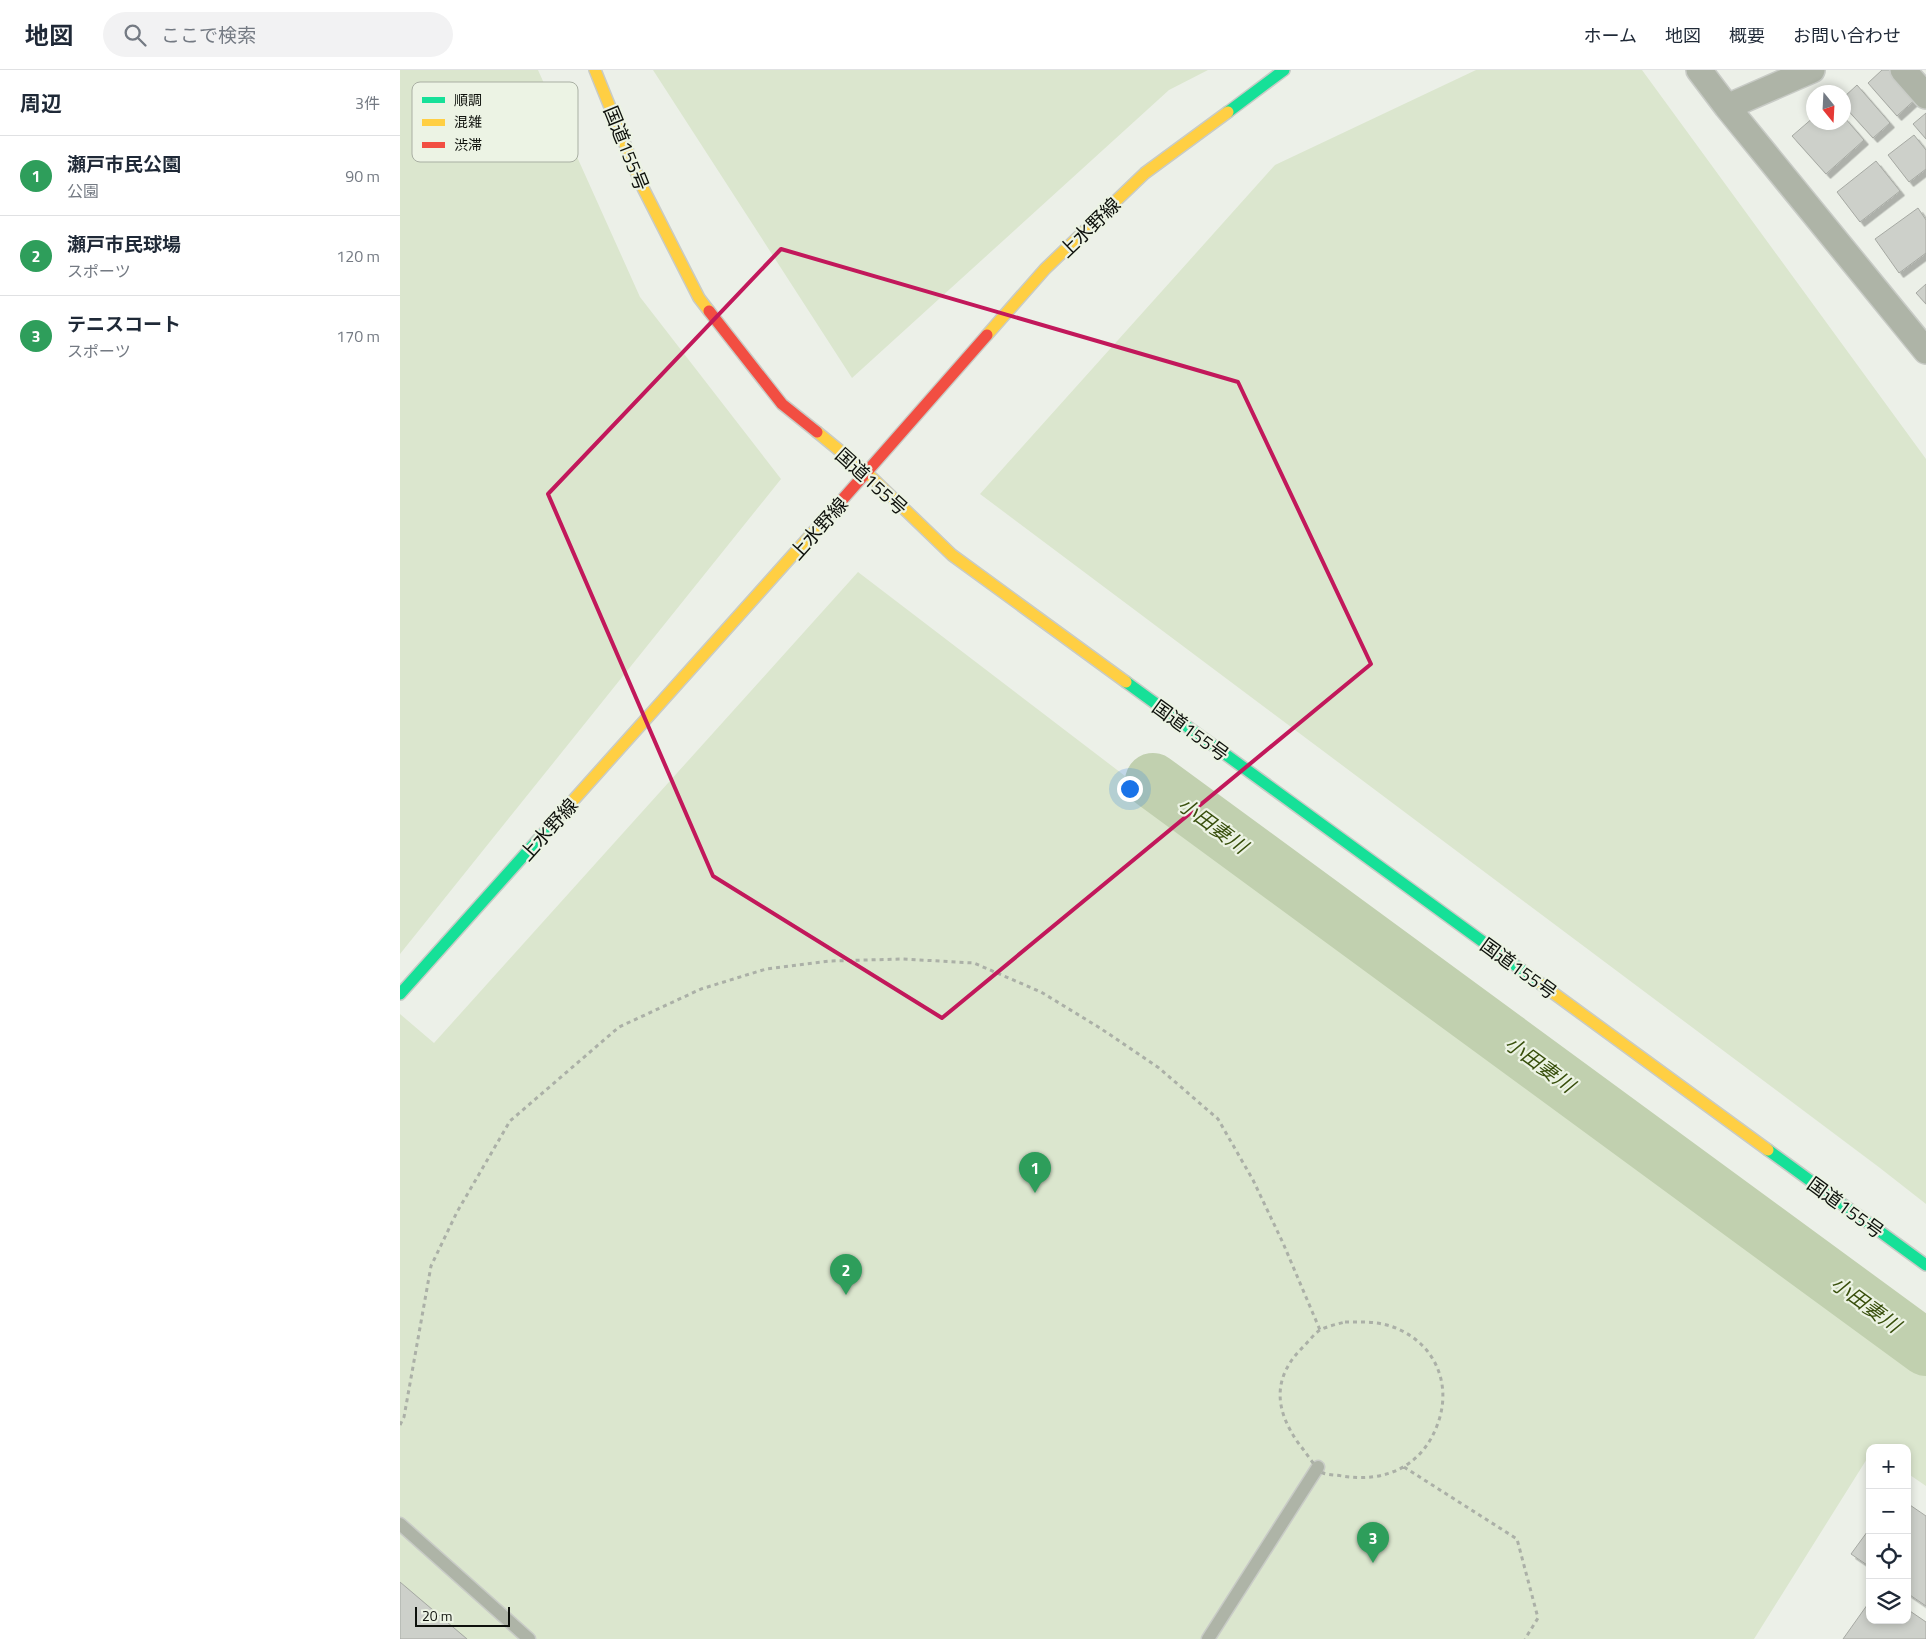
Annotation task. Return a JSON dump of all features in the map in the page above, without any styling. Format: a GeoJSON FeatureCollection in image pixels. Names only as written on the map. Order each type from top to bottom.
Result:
{"type":"FeatureCollection","features":[{"type":"Feature","properties":{"kind":"main road","name":"国道155号"},"geometry":{"type":"LineString","coordinates":[[595,70],[641,184],[698,298],[782,404],[867,473],[952,555],[1926,1266]]}},
{"type":"Feature","properties":{"kind":"main road","name":"上水野線"},"geometry":{"type":"LineString","coordinates":[[400,994],[867,473],[1045,269],[1145,173],[1284,70]]}},
{"type":"Feature","properties":{"kind":"street"},"geometry":{"type":"LineString","coordinates":[[1699,70],[1926,351]]}},
{"type":"Feature","properties":{"kind":"street"},"geometry":{"type":"LineString","coordinates":[[1727,107],[1812,70]]}},
{"type":"Feature","properties":{"kind":"street"},"geometry":{"type":"LineString","coordinates":[[1904,70],[1926,96]]}},
{"type":"Feature","properties":{"kind":"lane"},"geometry":{"type":"LineString","coordinates":[[1208,1639],[1318,1467]]}},
{"type":"Feature","properties":{"kind":"lane"},"geometry":{"type":"LineString","coordinates":[[400,1524],[529,1639]]}},
{"type":"Feature","properties":{"kind":"path"},"geometry":{"type":"LineString","coordinates":[[400,1425],[404,1417],[431,1266],[457,1212],[510,1122],[619,1027],[701,989],[766,969],[830,961],[903,959],[974,963],[1041,992],[1100,1028],[1159,1068],[1218,1119],[1253,1180],[1283,1243],[1320,1330]]}},
{"type":"Feature","properties":{"kind":"path"},"geometry":{"type":"LineString","coordinates":[[1346,1322],[1372,1322],[1397,1328],[1423,1344],[1438,1369],[1444,1394],[1438,1422],[1428,1445],[1410,1464],[1386,1476],[1357,1479],[1324,1473],[1290,1430],[1281,1407],[1280,1381],[1294,1356],[1320,1330],[1346,1322]]}},
{"type":"Feature","properties":{"kind":"path"},"geometry":{"type":"LineString","coordinates":[[1404,1466],[1517,1539],[1538,1618],[1525,1639]]}},
{"type":"Feature","properties":{"kind":"highlighted area"},"geometry":{"type":"Polygon","coordinates":[[[781,249],[1238,382],[1371,664],[942,1018],[713,876],[548,494],[781,249]]]}},
{"type":"Feature","properties":{"kind":"green space"},"geometry":{"type":"Polygon","coordinates":[[[400,70],[538,70],[543,82],[412,82],[412,162],[578,162],[578,159],[640,297],[781,479],[400,954],[400,70]]]}},
{"type":"Feature","properties":{"kind":"green space"},"geometry":{"type":"Polygon","coordinates":[[[653,70],[1208,70],[1169,90],[852,378],[653,70]]]}},
{"type":"Feature","properties":{"kind":"green space"},"geometry":{"type":"Polygon","coordinates":[[[1476,70],[1642,70],[1926,459],[1926,1204],[980,494],[1275,165],[1476,70]]]}},
{"type":"Feature","properties":{"kind":"green space"},"geometry":{"type":"Polygon","coordinates":[[[858,572],[1269,886],[1519,1036],[1926,1318],[1926,1486],[1911,1476],[1911,1444],[1866,1444],[1866,1460],[1754,1639],[400,1639],[400,1014],[434,1043],[858,572]]]}},
{"type":"Feature","properties":{"kind":"building"},"geometry":{"type":"Polygon","coordinates":[[[1882,70],[1894,70],[1918,97],[1897,116],[1868,83],[1882,70]]]}},
{"type":"Feature","properties":{"kind":"building"},"geometry":{"type":"Polygon","coordinates":[[[1857,85],[1890,123],[1873,138],[1851,114],[1851,91],[1857,85]]]}},
{"type":"Feature","properties":{"kind":"building"},"geometry":{"type":"Polygon","coordinates":[[[1926,113],[1926,139],[1913,124],[1926,113]]]}},
{"type":"Feature","properties":{"kind":"building"},"geometry":{"type":"Polygon","coordinates":[[[1806,124],[1806,130],[1851,130],[1851,125],[1864,140],[1826,174],[1792,136],[1806,124]]]}},
{"type":"Feature","properties":{"kind":"building"},"geometry":{"type":"Polygon","coordinates":[[[1914,135],[1926,150],[1926,169],[1909,182],[1888,155],[1914,135]]]}},
{"type":"Feature","properties":{"kind":"building"},"geometry":{"type":"Polygon","coordinates":[[[1876,161],[1900,191],[1860,222],[1837,192],[1876,161]]]}},
{"type":"Feature","properties":{"kind":"building"},"geometry":{"type":"Polygon","coordinates":[[[1918,208],[1926,220],[1926,253],[1899,273],[1875,239],[1918,208]]]}},
{"type":"Feature","properties":{"kind":"building"},"geometry":{"type":"Polygon","coordinates":[[[1926,284],[1926,304],[1916,293],[1926,284]]]}},
{"type":"Feature","properties":{"kind":"building"},"geometry":{"type":"Polygon","coordinates":[[[1911,1506],[1926,1516],[1926,1606],[1911,1596],[1911,1506]]]}},
{"type":"Feature","properties":{"kind":"building"},"geometry":{"type":"Polygon","coordinates":[[[1866,1533],[1866,1564],[1851,1554],[1866,1533]]]}},
{"type":"Feature","properties":{"kind":"building"},"geometry":{"type":"Polygon","coordinates":[[[400,1582],[467,1639],[400,1639],[400,1582]]]}},
{"type":"Feature","properties":{"kind":"building"},"geometry":{"type":"Polygon","coordinates":[[[1866,1607],[1866,1624],[1911,1624],[1911,1612],[1926,1622],[1926,1639],[1843,1639],[1866,1607]]]}},
{"type":"Feature","properties":{"kind":"waterway","name":"小田妻川"},"geometry":{"type":"LineString","coordinates":[[1153,781],[1926,1348]]}},
{"type":"Feature","properties":{"kind":"traffic: fast"},"geometry":{"type":"LineString","coordinates":[[1228,112],[1284,70]]}},
{"type":"Feature","properties":{"kind":"traffic: fast"},"geometry":{"type":"LineString","coordinates":[[1126,682],[1541,984]]}},
{"type":"Feature","properties":{"kind":"traffic: fast"},"geometry":{"type":"LineString","coordinates":[[400,994],[561,814]]}},
{"type":"Feature","properties":{"kind":"traffic: fast"},"geometry":{"type":"LineString","coordinates":[[1768,1150],[1926,1265]]}},
{"type":"Feature","properties":{"kind":"traffic: slow"},"geometry":{"type":"LineString","coordinates":[[595,70],[641,184],[699,298],[709,311]]}},
{"type":"Feature","properties":{"kind":"traffic: slow"},"geometry":{"type":"LineString","coordinates":[[987,335],[1045,269],[1145,173],[1228,112]]}},
{"type":"Feature","properties":{"kind":"traffic: slow"},"geometry":{"type":"LineString","coordinates":[[817,432],[867,473],[952,555],[1126,682]]}},
{"type":"Feature","properties":{"kind":"traffic: slow"},"geometry":{"type":"LineString","coordinates":[[561,814],[842,500]]}},
{"type":"Feature","properties":{"kind":"traffic: slow"},"geometry":{"type":"LineString","coordinates":[[1541,984],[1768,1150]]}},
{"type":"Feature","properties":{"kind":"traffic: jam"},"geometry":{"type":"LineString","coordinates":[[709,311],[782,404],[817,432]]}},
{"type":"Feature","properties":{"kind":"traffic: jam"},"geometry":{"type":"LineString","coordinates":[[842,500],[987,335]]}},
{"type":"Feature","properties":{"kind":"place","name":"瀬戸市民公園"},"geometry":{"type":"Point","coordinates":[1035,1193]}},
{"type":"Feature","properties":{"kind":"place","name":"瀬戸市民球場"},"geometry":{"type":"Point","coordinates":[846,1295]}},
{"type":"Feature","properties":{"kind":"place","name":"テニスコート"},"geometry":{"type":"Point","coordinates":[1373,1563]}}]}
